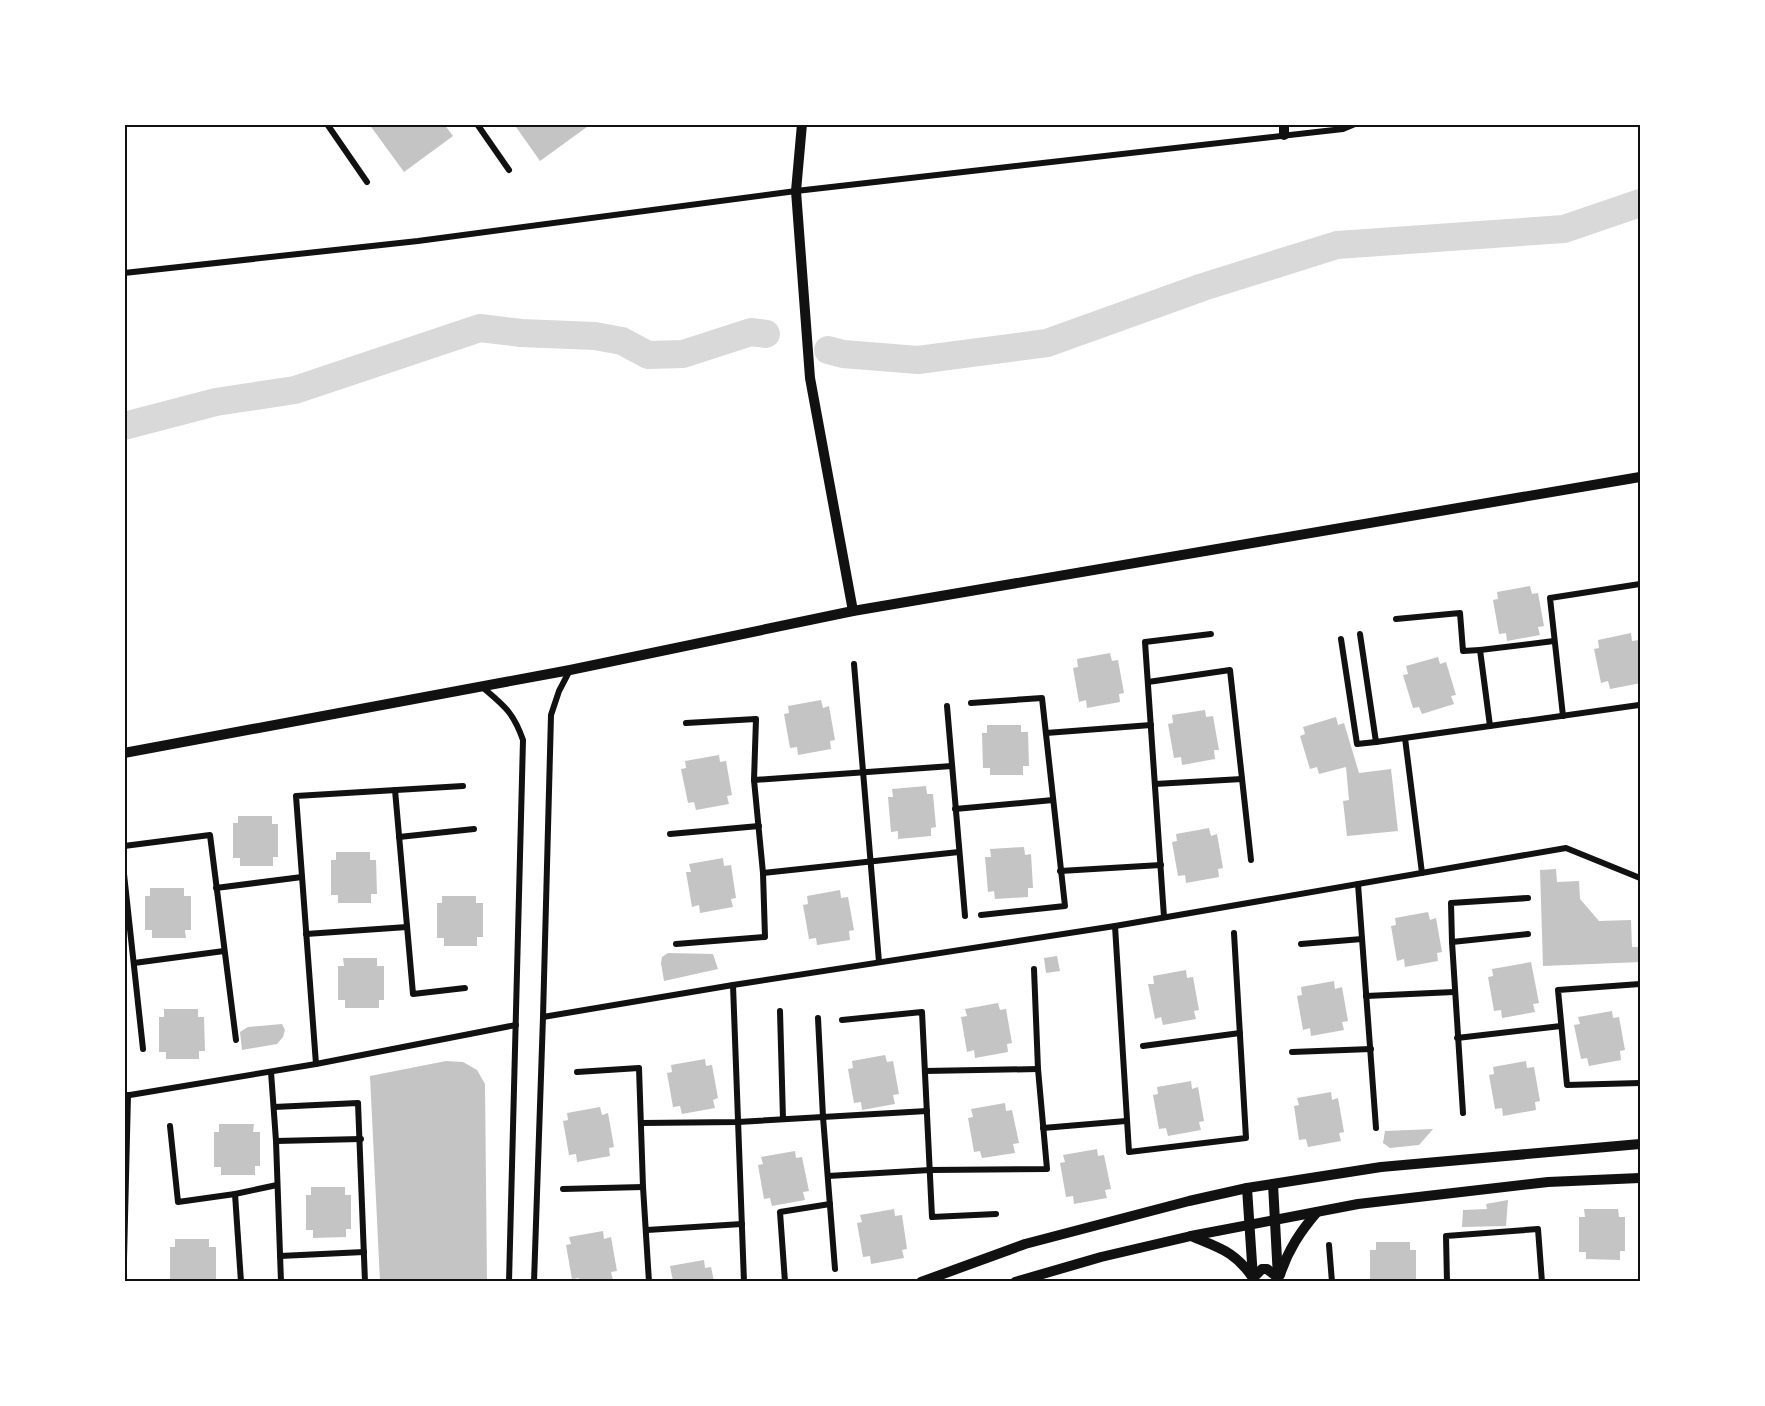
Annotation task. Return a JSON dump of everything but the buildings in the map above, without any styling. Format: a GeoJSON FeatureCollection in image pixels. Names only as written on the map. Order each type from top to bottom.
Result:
{"type":"FeatureCollection","features":[{"type":"Feature","properties":{"kind":"street"},"geometry":{"type":"LineString","coordinates":[[327,124],[367,182]]}},
{"type":"Feature","properties":{"kind":"street"},"geometry":{"type":"LineString","coordinates":[[477,124],[509,170]]}},
{"type":"Feature","properties":{"kind":"street"},"geometry":{"type":"LineString","coordinates":[[802,124],[796,191],[810,378],[853,611]]}},
{"type":"Feature","properties":{"kind":"street"},"geometry":{"type":"LineString","coordinates":[[124,273],[418,242],[796,191],[1284,130],[1343,129],[1355,124]]}},
{"type":"Feature","properties":{"kind":"street"},"geometry":{"type":"LineString","coordinates":[[124,753],[570,670],[853,611],[1641,477]]}},
{"type":"Feature","properties":{"kind":"street"},"geometry":{"type":"LineString","coordinates":[[1563,716],[1550,598],[1641,584]]}},
{"type":"Feature","properties":{"kind":"street"},"geometry":{"type":"LineString","coordinates":[[1396,619],[1460,613],[1463,651],[1554,641]]}},
{"type":"Feature","properties":{"kind":"street"},"geometry":{"type":"LineString","coordinates":[[1164,917],[1145,642],[1211,634]]}},
{"type":"Feature","properties":{"kind":"street"},"geometry":{"type":"LineString","coordinates":[[1360,634],[1376,742]]}},
{"type":"Feature","properties":{"kind":"street"},"geometry":{"type":"LineString","coordinates":[[1341,639],[1357,744],[1639,705]]}},
{"type":"Feature","properties":{"kind":"street"},"geometry":{"type":"LineString","coordinates":[[1480,650],[1490,726]]}},
{"type":"Feature","properties":{"kind":"street"},"geometry":{"type":"LineString","coordinates":[[854,664],[879,962]]}},
{"type":"Feature","properties":{"kind":"street"},"geometry":{"type":"LineString","coordinates":[[534,1281],[551,715],[559,691],[570,670]]}},
{"type":"Feature","properties":{"kind":"street"},"geometry":{"type":"LineString","coordinates":[[1148,682],[1230,670],[1251,860]]}},
{"type":"Feature","properties":{"kind":"street"},"geometry":{"type":"LineString","coordinates":[[480,685],[506,707],[517,722],[523,740],[509,1281]]}},
{"type":"Feature","properties":{"kind":"street"},"geometry":{"type":"LineString","coordinates":[[971,703],[1042,698],[1065,906],[981,915]]}},
{"type":"Feature","properties":{"kind":"street"},"geometry":{"type":"LineString","coordinates":[[947,706],[965,916]]}},
{"type":"Feature","properties":{"kind":"street"},"geometry":{"type":"LineString","coordinates":[[676,944],[765,937],[763,873],[754,780],[756,719],[686,723]]}},
{"type":"Feature","properties":{"kind":"street"},"geometry":{"type":"LineString","coordinates":[[1046,733],[1151,725]]}},
{"type":"Feature","properties":{"kind":"street"},"geometry":{"type":"LineString","coordinates":[[1405,738],[1422,873]]}},
{"type":"Feature","properties":{"kind":"street"},"geometry":{"type":"LineString","coordinates":[[754,780],[952,766]]}},
{"type":"Feature","properties":{"kind":"street"},"geometry":{"type":"LineString","coordinates":[[1155,784],[1242,779]]}},
{"type":"Feature","properties":{"kind":"street"},"geometry":{"type":"LineString","coordinates":[[316,1064],[296,796],[463,786]]}},
{"type":"Feature","properties":{"kind":"street"},"geometry":{"type":"LineString","coordinates":[[395,790],[413,993],[465,988]]}},
{"type":"Feature","properties":{"kind":"street"},"geometry":{"type":"LineString","coordinates":[[956,808],[1053,800]]}},
{"type":"Feature","properties":{"kind":"street"},"geometry":{"type":"LineString","coordinates":[[670,834],[759,826]]}},
{"type":"Feature","properties":{"kind":"street"},"geometry":{"type":"LineString","coordinates":[[399,837],[474,829]]}},
{"type":"Feature","properties":{"kind":"street"},"geometry":{"type":"LineString","coordinates":[[124,846],[210,835],[236,1040]]}},
{"type":"Feature","properties":{"kind":"street"},"geometry":{"type":"LineString","coordinates":[[543,1017],[1115,926],[1566,848],[1641,878]]}},
{"type":"Feature","properties":{"kind":"street"},"geometry":{"type":"LineString","coordinates":[[763,873],[959,852]]}},
{"type":"Feature","properties":{"kind":"street"},"geometry":{"type":"LineString","coordinates":[[1060,871],[1161,865]]}},
{"type":"Feature","properties":{"kind":"street"},"geometry":{"type":"LineString","coordinates":[[124,874],[143,1049]]}},
{"type":"Feature","properties":{"kind":"street"},"geometry":{"type":"LineString","coordinates":[[216,888],[302,877]]}},
{"type":"Feature","properties":{"kind":"street"},"geometry":{"type":"LineString","coordinates":[[1358,884],[1376,1128]]}},
{"type":"Feature","properties":{"kind":"street"},"geometry":{"type":"LineString","coordinates":[[1463,1113],[1454,992],[1451,903],[1528,898]]}},
{"type":"Feature","properties":{"kind":"street"},"geometry":{"type":"LineString","coordinates":[[1115,926],[1129,1152],[1246,1138],[1234,933]]}},
{"type":"Feature","properties":{"kind":"street"},"geometry":{"type":"LineString","coordinates":[[306,934],[407,927]]}},
{"type":"Feature","properties":{"kind":"street"},"geometry":{"type":"LineString","coordinates":[[1452,942],[1528,934]]}},
{"type":"Feature","properties":{"kind":"street"},"geometry":{"type":"LineString","coordinates":[[1301,944],[1362,939]]}},
{"type":"Feature","properties":{"kind":"street"},"geometry":{"type":"LineString","coordinates":[[134,963],[224,951]]}},
{"type":"Feature","properties":{"kind":"street"},"geometry":{"type":"LineString","coordinates":[[828,1176],[930,1170],[1047,1168],[1038,1069],[1034,969]]}},
{"type":"Feature","properties":{"kind":"street"},"geometry":{"type":"LineString","coordinates":[[1641,984],[1558,990],[1567,1085],[1641,1083]]}},
{"type":"Feature","properties":{"kind":"street"},"geometry":{"type":"LineString","coordinates":[[733,985],[744,1281]]}},
{"type":"Feature","properties":{"kind":"street"},"geometry":{"type":"LineString","coordinates":[[1366,996],[1454,992]]}},
{"type":"Feature","properties":{"kind":"street"},"geometry":{"type":"LineString","coordinates":[[780,1011],[783,1119]]}},
{"type":"Feature","properties":{"kind":"street"},"geometry":{"type":"LineString","coordinates":[[842,1020],[922,1012],[932,1216],[996,1214]]}},
{"type":"Feature","properties":{"kind":"street"},"geometry":{"type":"LineString","coordinates":[[818,1018],[823,1117],[836,1269]]}},
{"type":"Feature","properties":{"kind":"street"},"geometry":{"type":"LineString","coordinates":[[124,1259],[126,1095],[316,1064],[516,1024]]}},
{"type":"Feature","properties":{"kind":"street"},"geometry":{"type":"LineString","coordinates":[[1458,1038],[1561,1026]]}},
{"type":"Feature","properties":{"kind":"street"},"geometry":{"type":"LineString","coordinates":[[1143,1046],[1240,1033]]}},
{"type":"Feature","properties":{"kind":"street"},"geometry":{"type":"LineString","coordinates":[[1292,1052],[1371,1049]]}},
{"type":"Feature","properties":{"kind":"street"},"geometry":{"type":"LineString","coordinates":[[577,1072],[639,1068],[649,1281]]}},
{"type":"Feature","properties":{"kind":"street"},"geometry":{"type":"LineString","coordinates":[[925,1071],[1038,1069]]}},
{"type":"Feature","properties":{"kind":"street"},"geometry":{"type":"LineString","coordinates":[[271,1072],[281,1281]]}},
{"type":"Feature","properties":{"kind":"street"},"geometry":{"type":"LineString","coordinates":[[274,1107],[358,1103],[365,1281]]}},
{"type":"Feature","properties":{"kind":"street"},"geometry":{"type":"LineString","coordinates":[[642,1123],[738,1122],[927,1111]]}},
{"type":"Feature","properties":{"kind":"street"},"geometry":{"type":"LineString","coordinates":[[1043,1128],[1126,1121]]}},
{"type":"Feature","properties":{"kind":"street"},"geometry":{"type":"LineString","coordinates":[[170,1126],[178,1202],[277,1185]]}},
{"type":"Feature","properties":{"kind":"street"},"geometry":{"type":"LineString","coordinates":[[1625,1145],[1641,1137]]}},
{"type":"Feature","properties":{"kind":"street"},"geometry":{"type":"LineString","coordinates":[[276,1141],[361,1139]]}},
{"type":"Feature","properties":{"kind":"street"},"geometry":{"type":"LineString","coordinates":[[921,1281],[1025,1244],[1247,1188],[1381,1167],[1641,1144]]}},
{"type":"Feature","properties":{"kind":"street"},"geometry":{"type":"LineString","coordinates":[[1015,1281],[1101,1257],[1191,1236],[1358,1204],[1548,1182],[1638,1180]]}},
{"type":"Feature","properties":{"kind":"street"},"geometry":{"type":"LineString","coordinates":[[1273,1184],[1278,1281]]}},
{"type":"Feature","properties":{"kind":"street"},"geometry":{"type":"LineString","coordinates":[[563,1189],[643,1187]]}},
{"type":"Feature","properties":{"kind":"street"},"geometry":{"type":"LineString","coordinates":[[1247,1188],[1253,1280]]}},
{"type":"Feature","properties":{"kind":"street"},"geometry":{"type":"LineString","coordinates":[[235,1194],[241,1281]]}},
{"type":"Feature","properties":{"kind":"street"},"geometry":{"type":"LineString","coordinates":[[785,1281],[780,1212],[830,1204]]}},
{"type":"Feature","properties":{"kind":"street"},"geometry":{"type":"LineString","coordinates":[[1278,1281],[1286,1257],[1300,1232],[1318,1212]]}},
{"type":"Feature","properties":{"kind":"street"},"geometry":{"type":"LineString","coordinates":[[647,1230],[742,1224]]}},
{"type":"Feature","properties":{"kind":"street"},"geometry":{"type":"LineString","coordinates":[[1447,1281],[1446,1236],[1538,1229],[1542,1281]]}},
{"type":"Feature","properties":{"kind":"street"},"geometry":{"type":"LineString","coordinates":[[1191,1236],[1226,1251],[1242,1263],[1253,1280]]}},
{"type":"Feature","properties":{"kind":"street"},"geometry":{"type":"LineString","coordinates":[[1329,1245],[1332,1281]]}},
{"type":"Feature","properties":{"kind":"street"},"geometry":{"type":"LineString","coordinates":[[280,1257],[364,1252]]}},
{"type":"Feature","properties":{"kind":"street"},"geometry":{"type":"LineString","coordinates":[[1253,1280],[1262,1269],[1267,1269],[1276,1276],[1278,1281]]}},
{"type":"Feature","properties":{"kind":"waterway"},"geometry":{"type":"LineString","coordinates":[[828,350],[843,354],[918,360],[1047,343],[1203,287],[1337,245],[1564,229],[1640,203]]}},
{"type":"Feature","properties":{"kind":"waterway"},"geometry":{"type":"LineString","coordinates":[[124,426],[216,402],[295,390],[480,328],[521,333],[595,336],[622,341],[648,355],[683,354],[751,332],[766,334]]}}]}
